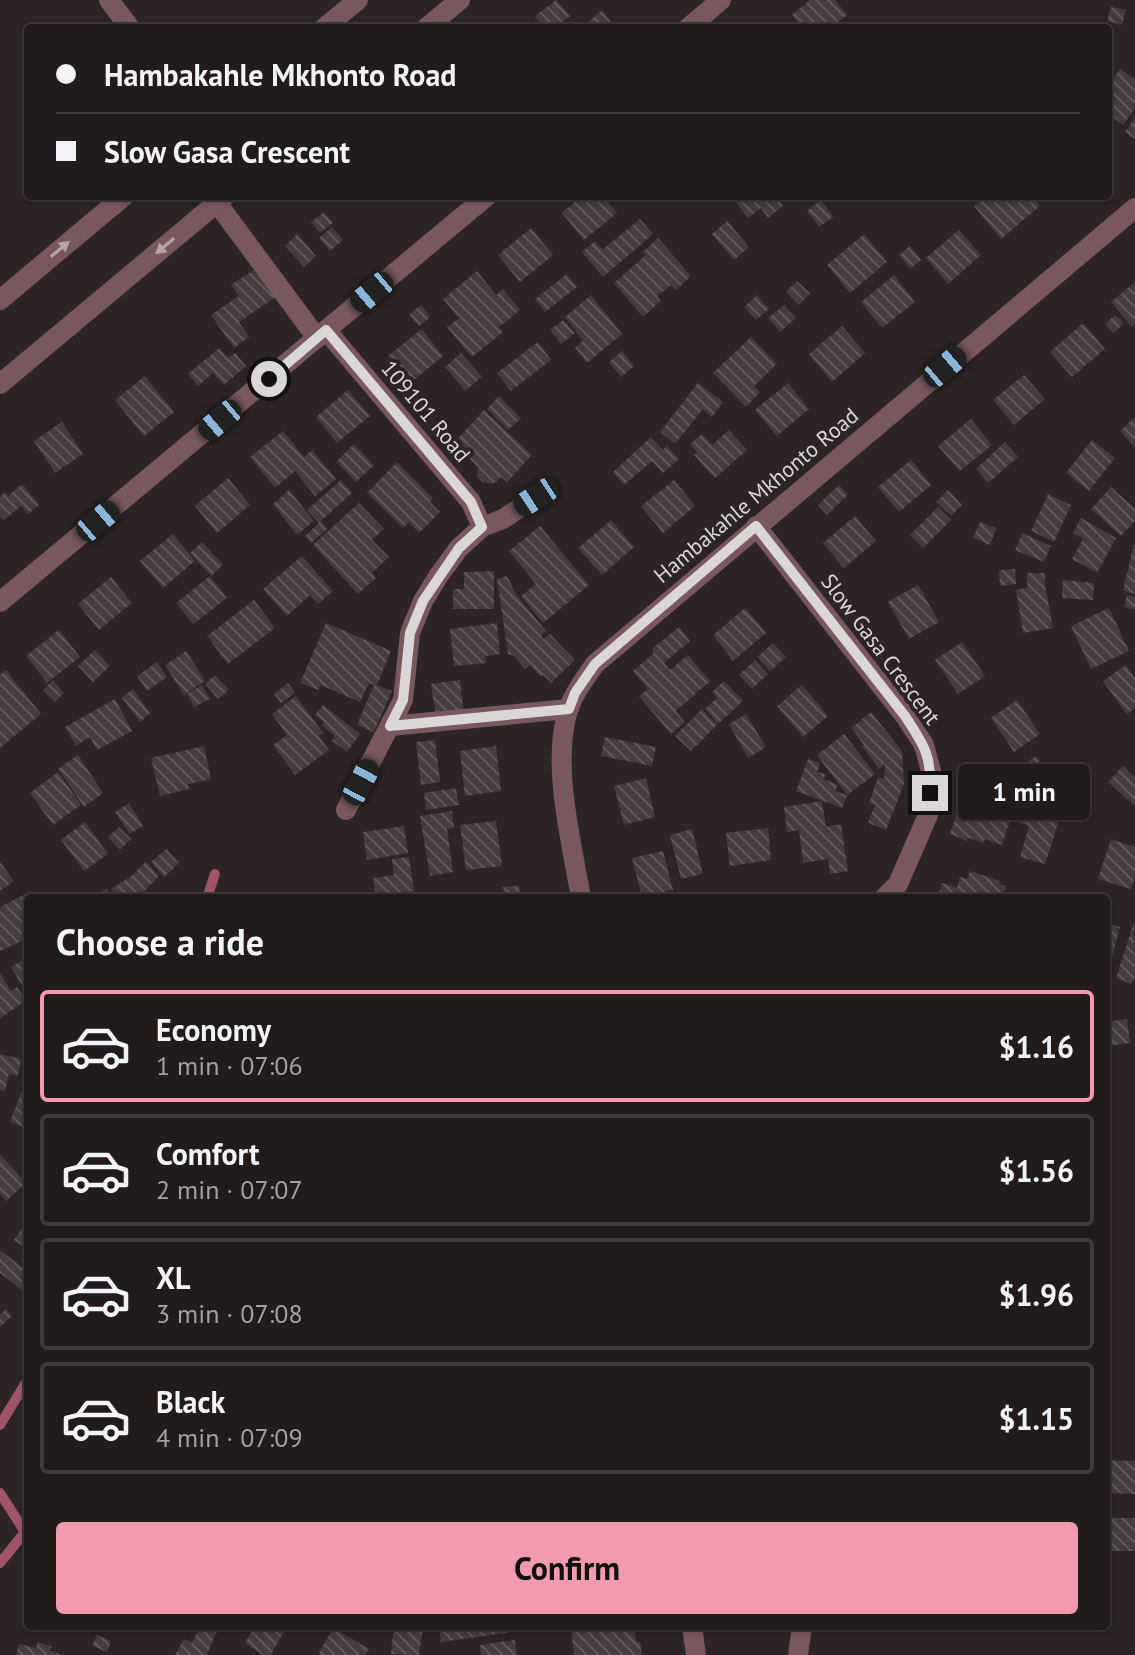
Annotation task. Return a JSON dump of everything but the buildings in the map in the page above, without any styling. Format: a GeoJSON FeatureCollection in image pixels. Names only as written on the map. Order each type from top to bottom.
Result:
{"type":"FeatureCollection","features":[{"type":"Feature","properties":{"kind":"street"},"geometry":{"type":"LineString","coordinates":[[109,0],[127,24]]}},
{"type":"Feature","properties":{"kind":"street"},"geometry":{"type":"LineString","coordinates":[[329,24],[358,0]]}},
{"type":"Feature","properties":{"kind":"street"},"geometry":{"type":"LineString","coordinates":[[431,24],[460,0]]}},
{"type":"Feature","properties":{"kind":"street"},"geometry":{"type":"LineString","coordinates":[[693,24],[721,0]]}},
{"type":"Feature","properties":{"kind":"street"},"geometry":{"type":"LineString","coordinates":[[0,300],[119,200]]}},
{"type":"Feature","properties":{"kind":"street"},"geometry":{"type":"LineString","coordinates":[[0,384],[220,200]]}},
{"type":"Feature","properties":{"kind":"street","name":"109101 Road"},"geometry":{"type":"LineString","coordinates":[[222,200],[322,334],[471,502],[482,527]]}},
{"type":"Feature","properties":{"kind":"street"},"geometry":{"type":"LineString","coordinates":[[0,602],[482,200]]}},
{"type":"Feature","properties":{"kind":"street","name":"Hambakahle Mkhonto Road"},"geometry":{"type":"LineString","coordinates":[[580,894],[562,776],[562,745],[575,693],[595,664],[1135,208]]}},
{"type":"Feature","properties":{"kind":"street"},"geometry":{"type":"LineString","coordinates":[[346,810],[403,700],[410,633],[423,601],[459,548],[482,527],[503,519],[536,497]]}},
{"type":"Feature","properties":{"kind":"street","name":"Slow Gasa Crescent"},"geometry":{"type":"LineString","coordinates":[[756,526],[905,716],[924,745],[931,771],[928,815],[898,884],[888,894]]}},
{"type":"Feature","properties":{"kind":"street"},"geometry":{"type":"LineString","coordinates":[[390,726],[569,709]]}},
{"type":"Feature","properties":{"kind":"street"},"geometry":{"type":"LineString","coordinates":[[693,1630],[696,1655]]}},
{"type":"Feature","properties":{"kind":"street"},"geometry":{"type":"LineString","coordinates":[[798,1655],[801,1630]]}},
{"type":"Feature","properties":{"kind":"waterway"},"geometry":{"type":"LineString","coordinates":[[208,894],[215,874]]}},
{"type":"Feature","properties":{"kind":"waterway"},"geometry":{"type":"LineString","coordinates":[[0,1425],[24,1386]]}},
{"type":"Feature","properties":{"kind":"waterway"},"geometry":{"type":"LineString","coordinates":[[0,1493],[24,1530]]}},
{"type":"Feature","properties":{"kind":"waterway"},"geometry":{"type":"LineString","coordinates":[[0,1563],[24,1533]]}},
{"type":"Feature","properties":{"kind":"route"},"geometry":{"type":"LineString","coordinates":[[269,379],[326,330],[471,502],[482,527],[459,548],[423,601],[410,633],[403,700],[390,726],[569,709],[575,693],[595,664],[756,526],[905,716],[924,745],[931,771],[930,793]]}}]}
